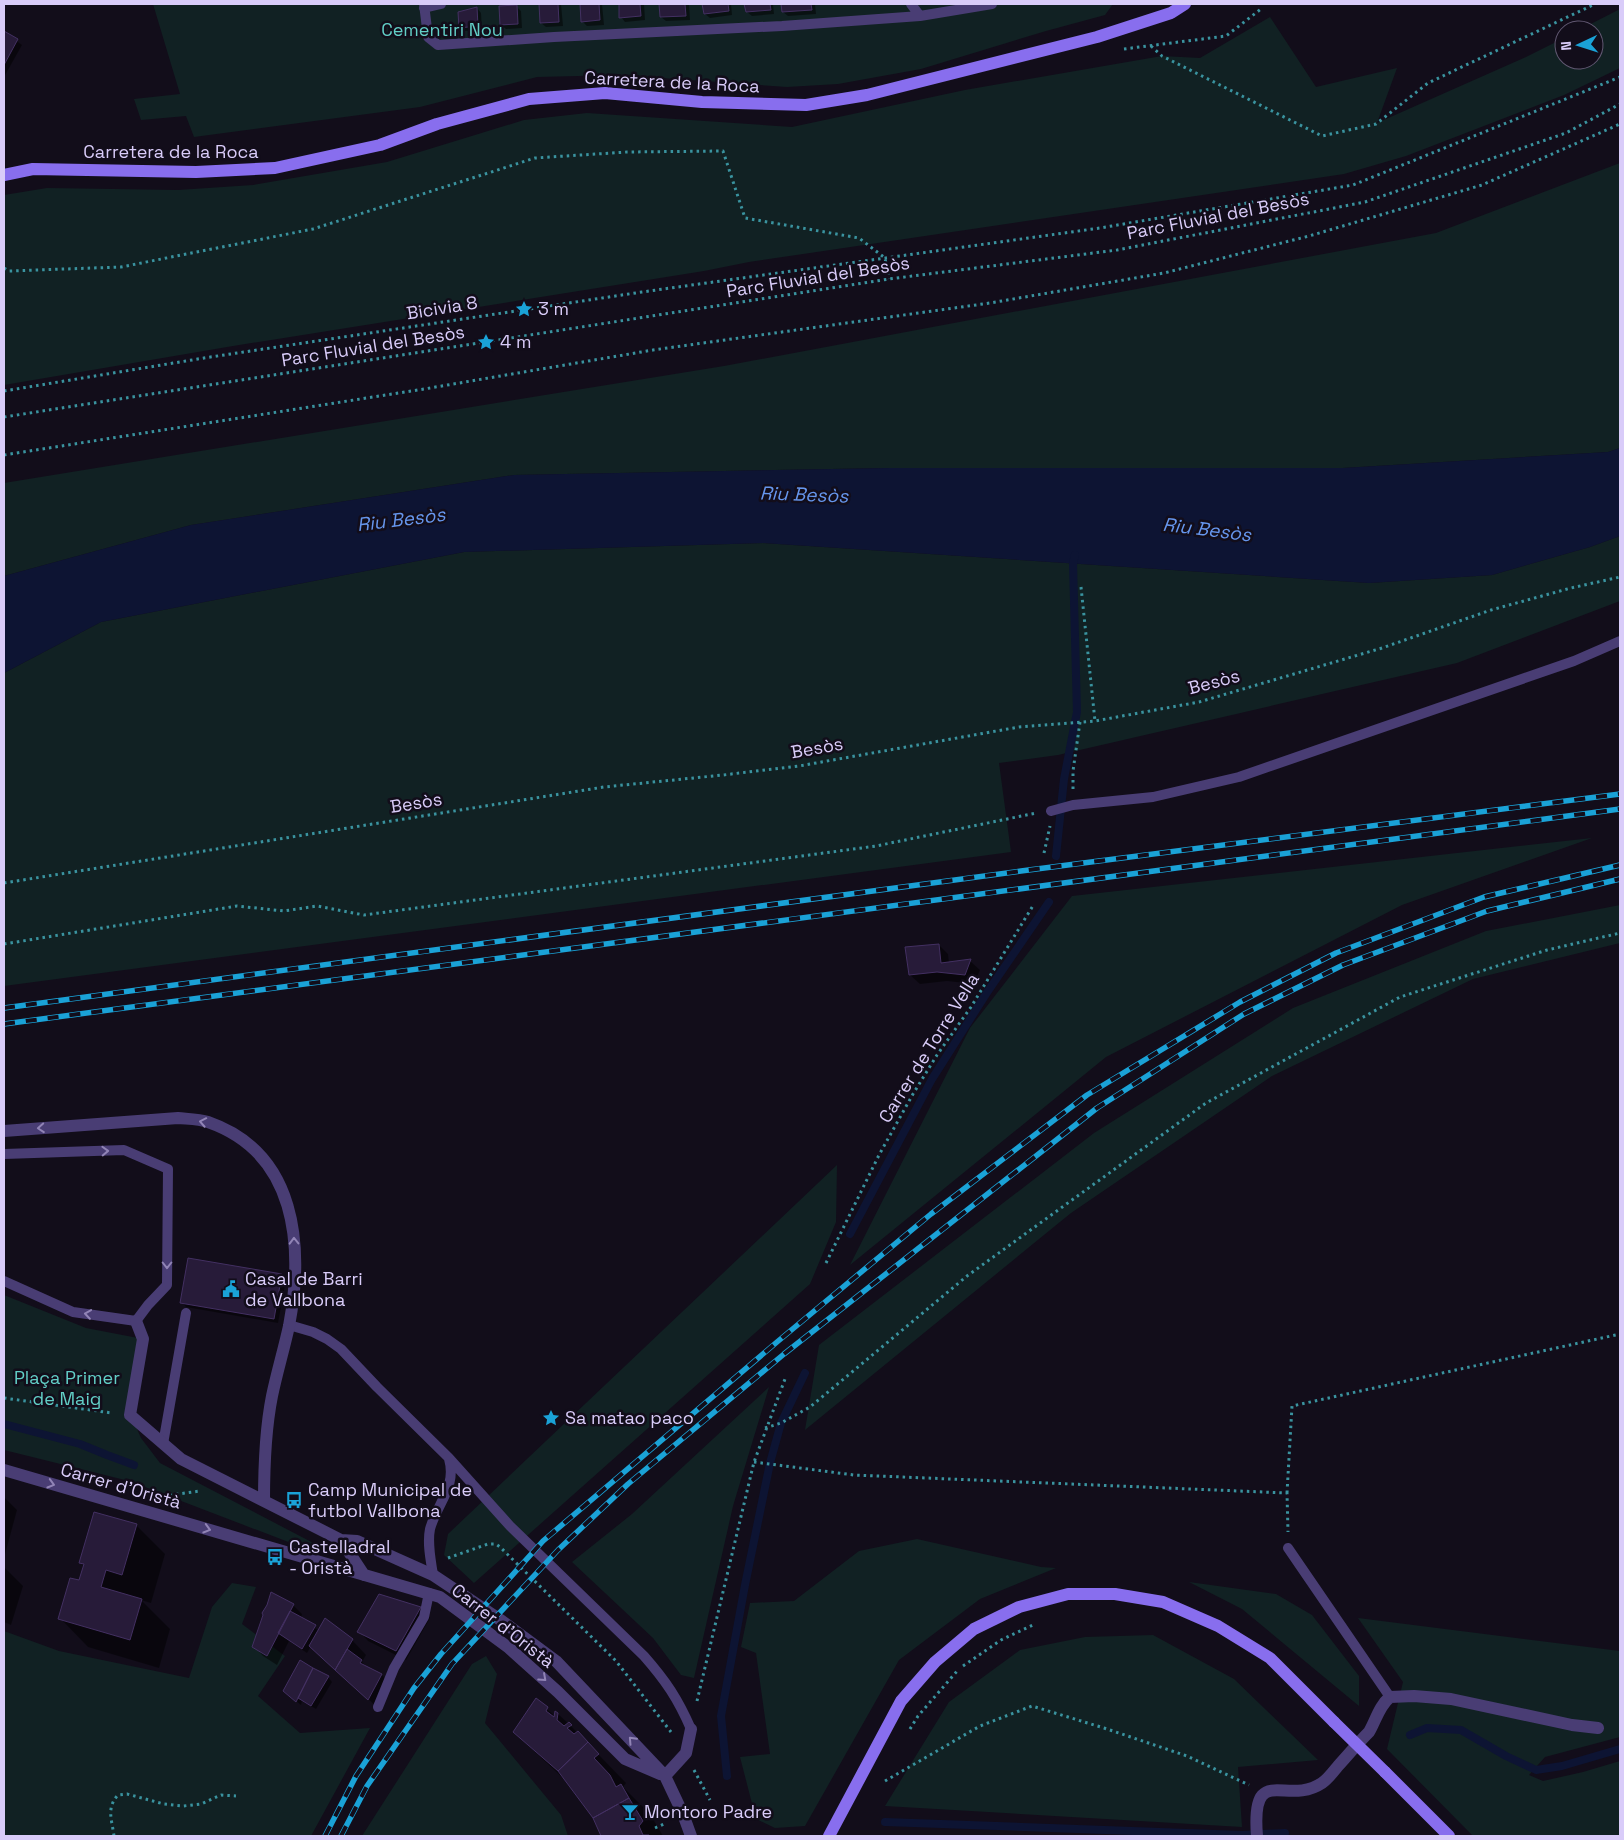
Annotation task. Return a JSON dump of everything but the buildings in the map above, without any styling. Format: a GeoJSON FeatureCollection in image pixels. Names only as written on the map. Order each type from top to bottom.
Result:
{"type":"FeatureCollection","features":[{"type":"Feature","properties":{"kind":"street","name":"Carretera de la Roca"},"geometry":{"type":"LineString","coordinates":[[4,174],[33,169],[196,172],[275,168],[380,145],[437,124],[529,99],[605,93],[702,102],[806,105],[867,95],[1098,37],[1171,13],[1184,4]]}},
{"type":"Feature","properties":{"kind":"street"},"geometry":{"type":"LineString","coordinates":[[4,1131],[178,1118],[206,1121],[232,1132],[257,1150],[276,1175],[288,1206],[294,1232],[295,1269],[289,1325],[272,1396],[265,1440],[264,1501]]}},
{"type":"Feature","properties":{"kind":"street"},"geometry":{"type":"LineString","coordinates":[[136,1321],[143,1339],[130,1415],[181,1459],[341,1540],[364,1575]]}},
{"type":"Feature","properties":{"kind":"street","name":"Carrer d'Oristà"},"geometry":{"type":"LineString","coordinates":[[4,1470],[440,1597],[509,1648],[558,1692],[626,1759],[665,1776]]}},
{"type":"Feature","properties":{"kind":"street","name":"Carrer d'Oristà"},"geometry":{"type":"LineString","coordinates":[[341,1540],[357,1541],[433,1576],[502,1621],[556,1661],[665,1776],[691,1836]]}},
{"type":"Feature","properties":{"kind":"street"},"geometry":{"type":"LineString","coordinates":[[829,1836],[901,1701],[935,1662],[974,1629],[1019,1607],[1068,1594],[1115,1594],[1163,1602],[1218,1626],[1270,1658],[1449,1836]]}},
{"type":"Feature","properties":{"kind":"street"},"geometry":{"type":"LineString","coordinates":[[1257,1830],[1257,1804],[1265,1792],[1273,1790],[1304,1790],[1323,1782],[1369,1732],[1379,1711],[1390,1697],[1414,1696],[1451,1699],[1572,1725],[1598,1728]]}},
{"type":"Feature","properties":{"kind":"street"},"geometry":{"type":"LineString","coordinates":[[665,1776],[686,1753],[691,1729]]}},
{"type":"Feature","properties":{"kind":"lane"},"geometry":{"type":"LineString","coordinates":[[441,4],[424,6],[428,36],[438,45],[554,37],[782,26],[920,16],[992,4]]}},
{"type":"Feature","properties":{"kind":"lane"},"geometry":{"type":"LineString","coordinates":[[911,4],[920,16]]}},
{"type":"Feature","properties":{"kind":"lane"},"geometry":{"type":"LineString","coordinates":[[1051,810],[1073,805],[1153,796],[1239,777],[1574,660],[1620,642]]}},
{"type":"Feature","properties":{"kind":"lane"},"geometry":{"type":"LineString","coordinates":[[4,1154],[124,1150],[168,1169],[167,1285],[136,1321],[73,1312],[4,1281]]}},
{"type":"Feature","properties":{"kind":"lane"},"geometry":{"type":"LineString","coordinates":[[163,1444],[186,1313]]}},
{"type":"Feature","properties":{"kind":"lane"},"geometry":{"type":"LineString","coordinates":[[289,1325],[313,1332],[328,1339],[341,1349],[449,1458],[510,1526],[644,1656],[664,1678],[678,1701],[691,1729]]}},
{"type":"Feature","properties":{"kind":"lane"},"geometry":{"type":"LineString","coordinates":[[433,1576],[429,1550],[430,1530],[451,1482],[452,1470],[449,1458]]}},
{"type":"Feature","properties":{"kind":"lane"},"geometry":{"type":"LineString","coordinates":[[1288,1548],[1390,1697]]}},
{"type":"Feature","properties":{"kind":"lane"},"geometry":{"type":"LineString","coordinates":[[378,1707],[394,1668],[424,1617],[428,1594]]}},
{"type":"Feature","properties":{"kind":"path"},"geometry":{"type":"LineString","coordinates":[[1151,46],[1162,56],[1322,136],[1376,124],[1428,83],[1595,4]]}},
{"type":"Feature","properties":{"kind":"path"},"geometry":{"type":"LineString","coordinates":[[1098,37],[1110,51],[1226,36],[1261,9]]}},
{"type":"Feature","properties":{"kind":"path","name":"Parc Fluvial del Besòs"},"geometry":{"type":"LineString","coordinates":[[885,258],[1100,228],[1353,185],[1620,77]]}},
{"type":"Feature","properties":{"kind":"path","name":"Parc Fluvial del Besòs"},"geometry":{"type":"LineString","coordinates":[[4,417],[889,279],[1117,250],[1365,202],[1566,133],[1620,104]]}},
{"type":"Feature","properties":{"kind":"path"},"geometry":{"type":"LineString","coordinates":[[4,455],[653,350],[990,302],[1164,273],[1309,236],[1482,185],[1620,124]]}},
{"type":"Feature","properties":{"kind":"path"},"geometry":{"type":"LineString","coordinates":[[4,268],[9,271],[121,267],[313,229],[535,158],[637,152],[723,151],[745,218],[859,238],[885,258],[889,279]]}},
{"type":"Feature","properties":{"kind":"path","name":"Bicivia 8"},"geometry":{"type":"LineString","coordinates":[[4,391],[204,358],[612,296],[885,258]]}},
{"type":"Feature","properties":{"kind":"path","name":"Besòs"},"geometry":{"type":"LineString","coordinates":[[4,883],[604,786],[723,776],[799,766],[1019,727],[1096,721],[1199,702],[1382,648],[1491,610],[1620,577]]}},
{"type":"Feature","properties":{"kind":"path"},"geometry":{"type":"LineString","coordinates":[[1081,587],[1096,721]]}},
{"type":"Feature","properties":{"kind":"path"},"geometry":{"type":"LineString","coordinates":[[1072,784],[1080,722]]}},
{"type":"Feature","properties":{"kind":"path"},"geometry":{"type":"LineString","coordinates":[[4,944],[238,906],[284,911],[317,906],[364,915],[876,846],[1051,810],[1044,852]]}},
{"type":"Feature","properties":{"kind":"path","name":"Carrer de Torre Vella"},"geometry":{"type":"LineString","coordinates":[[826,1263],[913,1094],[937,1055],[971,1007],[1034,904]]}},
{"type":"Feature","properties":{"kind":"path"},"geometry":{"type":"LineString","coordinates":[[766,1428],[781,1423],[810,1407],[967,1276],[1206,1103],[1400,998],[1547,950],[1620,933]]}},
{"type":"Feature","properties":{"kind":"path"},"geometry":{"type":"LineString","coordinates":[[1288,1548],[1287,1492],[1292,1406],[1620,1334]]}},
{"type":"Feature","properties":{"kind":"path"},"geometry":{"type":"LineString","coordinates":[[691,1729],[754,1462],[785,1379]]}},
{"type":"Feature","properties":{"kind":"path"},"geometry":{"type":"LineString","coordinates":[[4,1398],[130,1415]]}},
{"type":"Feature","properties":{"kind":"path"},"geometry":{"type":"LineString","coordinates":[[754,1462],[854,1475],[1287,1492]]}},
{"type":"Feature","properties":{"kind":"path"},"geometry":{"type":"LineString","coordinates":[[162,1496],[200,1491]]}},
{"type":"Feature","properties":{"kind":"path"},"geometry":{"type":"LineString","coordinates":[[444,1560],[488,1544],[496,1544],[500,1547],[616,1661],[663,1720],[686,1753],[710,1800]]}},
{"type":"Feature","properties":{"kind":"path"},"geometry":{"type":"LineString","coordinates":[[908,1732],[918,1716],[960,1668],[1001,1640],[1043,1620]]}},
{"type":"Feature","properties":{"kind":"path"},"geometry":{"type":"LineString","coordinates":[[885,1781],[980,1726],[1032,1706],[1187,1756],[1265,1792]]}},
{"type":"Feature","properties":{"kind":"path"},"geometry":{"type":"LineString","coordinates":[[114,1836],[111,1802],[118,1795],[127,1794],[164,1804],[183,1806],[201,1804],[221,1794],[236,1796]]}},
{"type":"Feature","properties":{"kind":"path"},"geometry":{"type":"LineString","coordinates":[[655,1828],[664,1824]]}},
{"type":"Feature","properties":{"kind":"green space","name":"Cementiri Nou"},"geometry":{"type":"Polygon","coordinates":[[[153,4],[1113,4],[1105,15],[921,69],[838,84],[787,87],[620,75],[537,77],[420,107],[194,137],[186,116],[141,120],[134,99],[180,94],[153,4]]]}},
{"type":"Feature","properties":{"kind":"green space"},"geometry":{"type":"Polygon","coordinates":[[[1620,9],[1620,68],[1564,95],[1406,156],[1344,174],[749,262],[704,271],[233,346],[4,385],[4,195],[47,188],[178,190],[253,185],[387,162],[524,120],[587,113],[792,127],[965,90],[1162,56],[1200,58],[1270,17],[1316,87],[1397,68],[1377,123],[1554,43],[1554,70],[1604,70],[1604,20],[1599,20],[1620,9]]]}},
{"type":"Feature","properties":{"kind":"green space"},"geometry":{"type":"Polygon","coordinates":[[[1620,163],[1620,448],[1608,452],[1343,468],[889,468],[514,475],[191,525],[4,576],[4,483],[724,366],[1436,233],[1620,163]]]}},
{"type":"Feature","properties":{"kind":"green space"},"geometry":{"type":"Polygon","coordinates":[[[1620,536],[1620,601],[1457,663],[1058,755],[999,763],[1011,852],[4,986],[4,673],[101,622],[464,552],[763,543],[1369,583],[1492,575],[1590,547],[1620,536]]]}},
{"type":"Feature","properties":{"kind":"green space"},"geometry":{"type":"Polygon","coordinates":[[[1592,838],[1402,905],[1106,1057],[850,1265],[970,1028],[1072,896],[1592,838]]]}},
{"type":"Feature","properties":{"kind":"green space"},"geometry":{"type":"Polygon","coordinates":[[[1620,905],[1620,943],[1473,979],[1272,1076],[1071,1213],[805,1430],[819,1345],[1094,1133],[1293,1008],[1486,931],[1620,905]]]}},
{"type":"Feature","properties":{"kind":"green space"},"geometry":{"type":"Polygon","coordinates":[[[837,1165],[836,1222],[810,1284],[474,1583],[444,1555],[448,1534],[837,1165]]]}},
{"type":"Feature","properties":{"kind":"green space","name":"Plaça Primer de Maig"},"geometry":{"type":"Polygon","coordinates":[[[4,1295],[86,1328],[138,1338],[129,1411],[141,1438],[160,1463],[321,1547],[317,1553],[129,1481],[4,1450],[4,1295]]]}},
{"type":"Feature","properties":{"kind":"green space"},"geometry":{"type":"Polygon","coordinates":[[[769,1387],[733,1506],[694,1678],[681,1675],[653,1638],[572,1562],[632,1514],[769,1387]]]}},
{"type":"Feature","properties":{"kind":"green space"},"geometry":{"type":"Polygon","coordinates":[[[917,1539],[1041,1567],[1056,1568],[980,1599],[899,1660],[805,1826],[775,1828],[756,1819],[740,1757],[770,1754],[756,1653],[741,1647],[750,1603],[794,1601],[859,1551],[917,1539]]]}},
{"type":"Feature","properties":{"kind":"green space"},"geometry":{"type":"Polygon","coordinates":[[[1189,1582],[1276,1594],[1312,1615],[1359,1676],[1359,1706],[1242,1609],[1189,1582]]]}},
{"type":"Feature","properties":{"kind":"green space"},"geometry":{"type":"Polygon","coordinates":[[[232,1583],[256,1587],[242,1624],[285,1656],[258,1696],[300,1733],[370,1728],[311,1836],[4,1836],[4,1631],[59,1651],[189,1678],[212,1607],[232,1583]]]}},
{"type":"Feature","properties":{"kind":"green space"},"geometry":{"type":"Polygon","coordinates":[[[1358,1618],[1620,1651],[1620,1737],[1545,1757],[1529,1775],[1543,1781],[1620,1761],[1620,1836],[1473,1836],[1387,1749],[1403,1682],[1358,1618]]]}},
{"type":"Feature","properties":{"kind":"green space"},"geometry":{"type":"Polygon","coordinates":[[[1153,1635],[1234,1679],[1318,1760],[1238,1767],[1242,1827],[885,1806],[949,1702],[1020,1650],[1085,1637],[1153,1635]]]}},
{"type":"Feature","properties":{"kind":"green space"},"geometry":{"type":"Polygon","coordinates":[[[486,1656],[497,1674],[485,1723],[561,1815],[568,1836],[362,1836],[472,1664],[486,1656]]]}},
{"type":"Feature","properties":{"kind":"water","name":"Riu Besòs"},"geometry":{"type":"Polygon","coordinates":[[[1620,448],[1620,536],[1590,547],[1492,575],[1369,583],[763,543],[464,552],[101,622],[4,673],[4,576],[191,525],[514,475],[889,468],[1343,468],[1608,452],[1620,448]]]}},
{"type":"Feature","properties":{"kind":"waterway"},"geometry":{"type":"LineString","coordinates":[[1056,856],[1064,779],[1077,712],[1073,563],[1075,555]]}},
{"type":"Feature","properties":{"kind":"waterway"},"geometry":{"type":"LineString","coordinates":[[850,1234],[932,1079],[986,994],[1049,902]]}},
{"type":"Feature","properties":{"kind":"waterway"},"geometry":{"type":"LineString","coordinates":[[727,1776],[721,1716],[745,1585],[770,1463],[781,1423],[805,1373]]}},
{"type":"Feature","properties":{"kind":"waterway"},"geometry":{"type":"LineString","coordinates":[[4,1424],[80,1444],[134,1465]]}},
{"type":"Feature","properties":{"kind":"waterway"},"geometry":{"type":"LineString","coordinates":[[1410,1735],[1427,1728],[1461,1730],[1506,1756],[1536,1770],[1562,1766],[1620,1749]]}},
{"type":"Feature","properties":{"kind":"waterway"},"geometry":{"type":"LineString","coordinates":[[885,1822],[1242,1835],[1285,1833]]}},
{"type":"Feature","properties":{"kind":"railway"},"geometry":{"type":"LineString","coordinates":[[4,1008],[1021,871],[1620,794]]}},
{"type":"Feature","properties":{"kind":"railway"},"geometry":{"type":"LineString","coordinates":[[4,1024],[1620,809]]}},
{"type":"Feature","properties":{"kind":"railway"},"geometry":{"type":"LineString","coordinates":[[325,1836],[356,1776],[414,1688],[441,1654],[543,1541],[931,1214],[1087,1095],[1240,1002],[1336,953],[1484,897],[1620,865]]}},
{"type":"Feature","properties":{"kind":"railway"},"geometry":{"type":"LineString","coordinates":[[341,1836],[367,1786],[452,1664],[558,1550],[628,1484],[784,1354],[1097,1108],[1244,1014],[1343,965],[1487,911],[1620,879]]}},
{"type":"Feature","properties":{"kind":"place","name":"3 m"},"geometry":{"type":"Point","coordinates":[524,309]}},
{"type":"Feature","properties":{"kind":"place","name":"4 m"},"geometry":{"type":"Point","coordinates":[486,342]}},
{"type":"Feature","properties":{"kind":"place","name":"Casal de Barri de Vallbona"},"geometry":{"type":"Point","coordinates":[231,1289]}},
{"type":"Feature","properties":{"kind":"place","name":"Sa matao paco"},"geometry":{"type":"Point","coordinates":[551,1418]}},
{"type":"Feature","properties":{"kind":"place","name":"Camp Municipal de futbol Vallbona"},"geometry":{"type":"Point","coordinates":[294,1500]}},
{"type":"Feature","properties":{"kind":"place","name":"Castelladral - Oristà"},"geometry":{"type":"Point","coordinates":[275,1557]}},
{"type":"Feature","properties":{"kind":"place","name":"Montoro Padre"},"geometry":{"type":"Point","coordinates":[630,1812]}}]}
